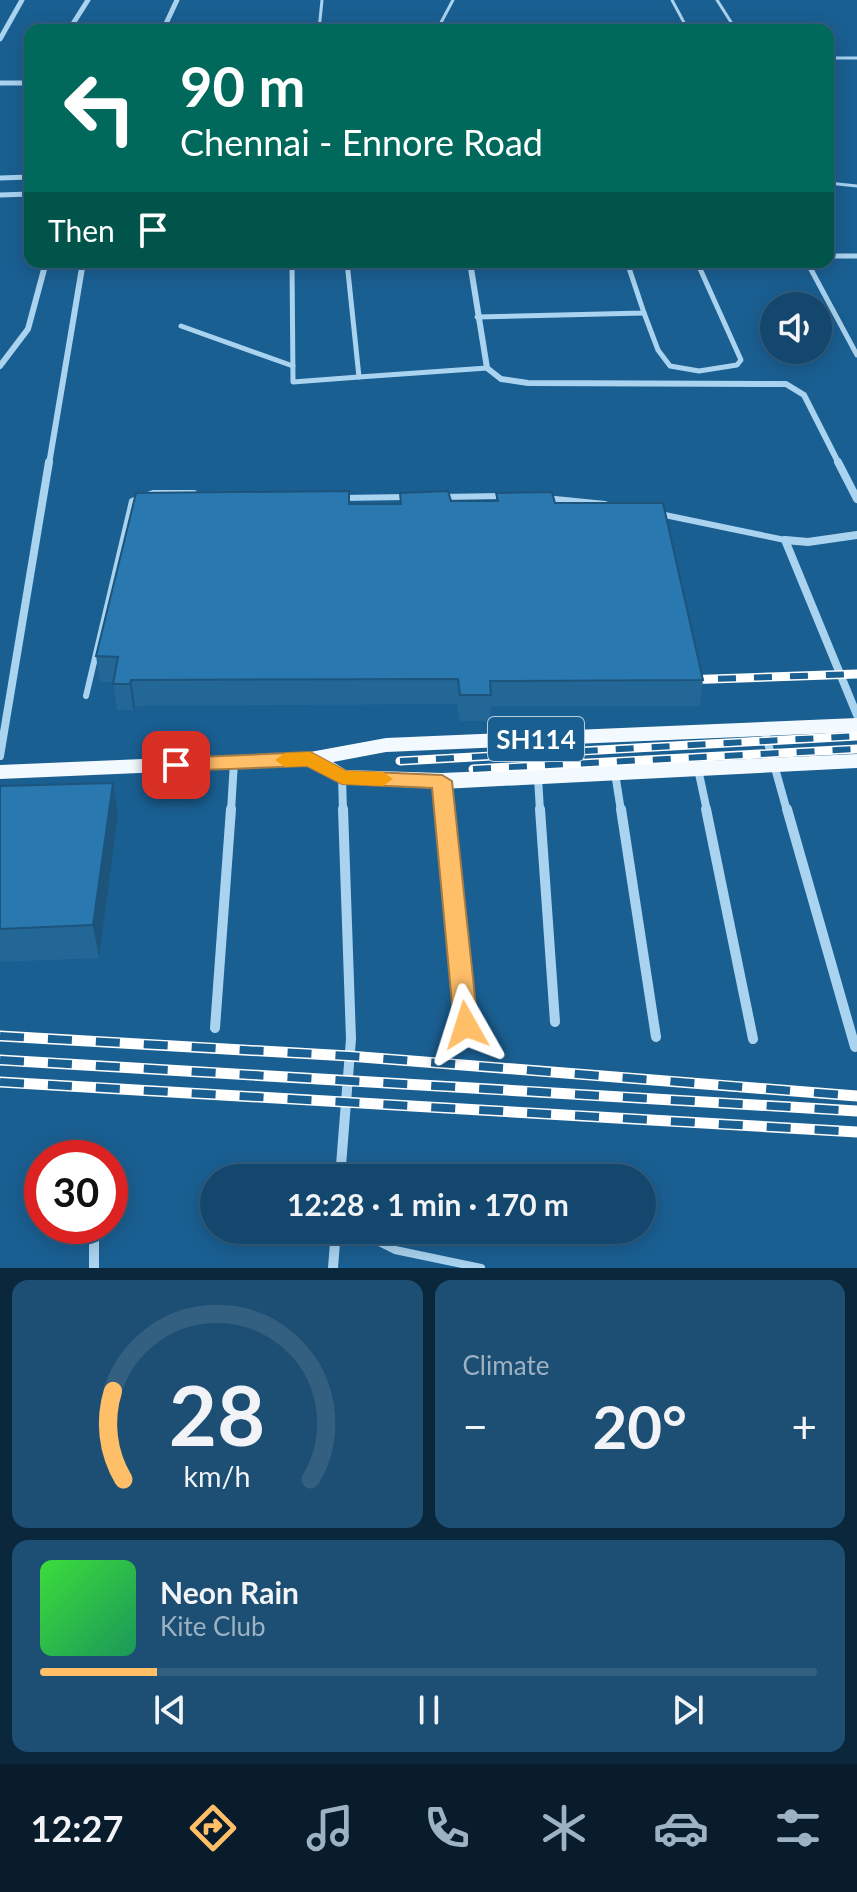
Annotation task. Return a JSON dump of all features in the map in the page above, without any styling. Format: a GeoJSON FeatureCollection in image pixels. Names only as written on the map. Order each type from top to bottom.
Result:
{"type":"FeatureCollection","features":[{"type":"Feature","properties":{"kind":"main road","name":"SH114"},"geometry":{"type":"LineString","coordinates":[[0,772],[310,759],[386,745],[857,725]]}},
{"type":"Feature","properties":{"kind":"main road","name":"SH114"},"geometry":{"type":"LineString","coordinates":[[310,759],[342,777],[442,781],[857,762]]}},
{"type":"Feature","properties":{"kind":"street"},"geometry":{"type":"LineString","coordinates":[[0,39],[22,0]]}},
{"type":"Feature","properties":{"kind":"street"},"geometry":{"type":"LineString","coordinates":[[73,24],[88,0]]}},
{"type":"Feature","properties":{"kind":"street"},"geometry":{"type":"LineString","coordinates":[[166,24],[177,0]]}},
{"type":"Feature","properties":{"kind":"street"},"geometry":{"type":"LineString","coordinates":[[0,83],[24,83]]}},
{"type":"Feature","properties":{"kind":"street"},"geometry":{"type":"LineString","coordinates":[[24,177],[2,178],[0,193],[24,194]]}},
{"type":"Feature","properties":{"kind":"street"},"geometry":{"type":"LineString","coordinates":[[0,366],[28,329],[44,268]]}},
{"type":"Feature","properties":{"kind":"street"},"geometry":{"type":"LineString","coordinates":[[0,756],[82,268]]}},
{"type":"Feature","properties":{"kind":"street"},"geometry":{"type":"LineString","coordinates":[[471,268],[487,368],[501,379],[528,383],[786,384],[804,395],[857,499]]}},
{"type":"Feature","properties":{"kind":"street"},"geometry":{"type":"LineString","coordinates":[[857,535],[808,542],[785,540],[857,715]]}},
{"type":"Feature","properties":{"kind":"street"},"geometry":{"type":"LineString","coordinates":[[764,729],[855,1047]]}},
{"type":"Feature","properties":{"kind":"street"},"geometry":{"type":"LineString","coordinates":[[215,1028],[234,762]]}},
{"type":"Feature","properties":{"kind":"street"},"geometry":{"type":"LineString","coordinates":[[698,769],[753,1039]]}},
{"type":"Feature","properties":{"kind":"street"},"geometry":{"type":"LineString","coordinates":[[615,773],[656,1037]]}},
{"type":"Feature","properties":{"kind":"street"},"geometry":{"type":"LineString","coordinates":[[341,1164],[351,1039],[342,777]]}},
{"type":"Feature","properties":{"kind":"street"},"geometry":{"type":"LineString","coordinates":[[538,777],[555,1022]]}},
{"type":"Feature","properties":{"kind":"street"},"geometry":{"type":"LineString","coordinates":[[442,781],[466,1025]]}},
{"type":"Feature","properties":{"kind":"street"},"geometry":{"type":"LineString","coordinates":[[94,1244],[94,1268]]}},
{"type":"Feature","properties":{"kind":"street"},"geometry":{"type":"LineString","coordinates":[[333,1268],[335,1244]]}},
{"type":"Feature","properties":{"kind":"lane"},"geometry":{"type":"LineString","coordinates":[[320,24],[322,0]]}},
{"type":"Feature","properties":{"kind":"lane"},"geometry":{"type":"LineString","coordinates":[[440,24],[453,0]]}},
{"type":"Feature","properties":{"kind":"lane"},"geometry":{"type":"LineString","coordinates":[[672,0],[684,24]]}},
{"type":"Feature","properties":{"kind":"lane"},"geometry":{"type":"LineString","coordinates":[[717,0],[732,24]]}},
{"type":"Feature","properties":{"kind":"lane"},"geometry":{"type":"LineString","coordinates":[[834,58],[857,58]]}},
{"type":"Feature","properties":{"kind":"lane"},"geometry":{"type":"LineString","coordinates":[[834,184],[857,186]]}},
{"type":"Feature","properties":{"kind":"lane"},"geometry":{"type":"LineString","coordinates":[[834,256],[857,256]]}},
{"type":"Feature","properties":{"kind":"lane"},"geometry":{"type":"LineString","coordinates":[[292,268],[293,382],[487,368]]}},
{"type":"Feature","properties":{"kind":"lane"},"geometry":{"type":"LineString","coordinates":[[348,268],[359,377]]}},
{"type":"Feature","properties":{"kind":"lane"},"geometry":{"type":"LineString","coordinates":[[629,268],[644,313],[669,366],[684,370],[737,365],[741,360],[700,268]]}},
{"type":"Feature","properties":{"kind":"lane"},"geometry":{"type":"LineString","coordinates":[[810,268],[857,355]]}},
{"type":"Feature","properties":{"kind":"lane"},"geometry":{"type":"LineString","coordinates":[[477,317],[644,313]]}},
{"type":"Feature","properties":{"kind":"lane"},"geometry":{"type":"LineString","coordinates":[[181,326],[293,366]]}},
{"type":"Feature","properties":{"kind":"lane"},"geometry":{"type":"LineString","coordinates":[[86,696],[132,501],[153,493],[202,494]]}},
{"type":"Feature","properties":{"kind":"lane"},"geometry":{"type":"LineString","coordinates":[[428,497],[510,496]]}},
{"type":"Feature","properties":{"kind":"lane"},"geometry":{"type":"LineString","coordinates":[[339,499],[413,497]]}},
{"type":"Feature","properties":{"kind":"lane"},"geometry":{"type":"LineString","coordinates":[[540,498],[614,505]]}},
{"type":"Feature","properties":{"kind":"lane"},"geometry":{"type":"LineString","coordinates":[[655,514],[785,540]]}},
{"type":"Feature","properties":{"kind":"lane"},"geometry":{"type":"LineString","coordinates":[[383,1244],[395,1250],[481,1268]]}},
{"type":"Feature","properties":{"kind":"building"},"geometry":{"type":"Polygon","coordinates":[[[349,491],[349,504],[401,504],[400,493],[448,491],[451,501],[498,501],[496,493],[552,492],[555,503],[663,503],[703,680],[490,681],[491,695],[460,695],[458,679],[131,680],[130,684],[113,684],[118,657],[96,656],[136,493],[349,491]]]}},
{"type":"Feature","properties":{"kind":"building"},"geometry":{"type":"Polygon","coordinates":[[[113,783],[93,925],[0,929],[0,786],[113,783]]]}},
{"type":"Feature","properties":{"kind":"railway"},"geometry":{"type":"LineString","coordinates":[[682,680],[857,674]]}},
{"type":"Feature","properties":{"kind":"railway"},"geometry":{"type":"LineString","coordinates":[[400,761],[857,736]]}},
{"type":"Feature","properties":{"kind":"railway"},"geometry":{"type":"LineString","coordinates":[[473,769],[857,749]]}},
{"type":"Feature","properties":{"kind":"railway"},"geometry":{"type":"LineString","coordinates":[[0,1036],[349,1056],[857,1096]]}},
{"type":"Feature","properties":{"kind":"railway"},"geometry":{"type":"LineString","coordinates":[[0,1060],[857,1111]]}},
{"type":"Feature","properties":{"kind":"railway"},"geometry":{"type":"LineString","coordinates":[[0,1082],[857,1132]]}},
{"type":"Feature","properties":{"kind":"slow traffic"},"geometry":{"type":"LineString","coordinates":[[285,760],[310,759],[342,777],[383,779]]}},
{"type":"Feature","properties":{"kind":"route"},"geometry":{"type":"LineString","coordinates":[[176,765],[310,759],[342,777],[442,781],[466,1025]]}}]}
